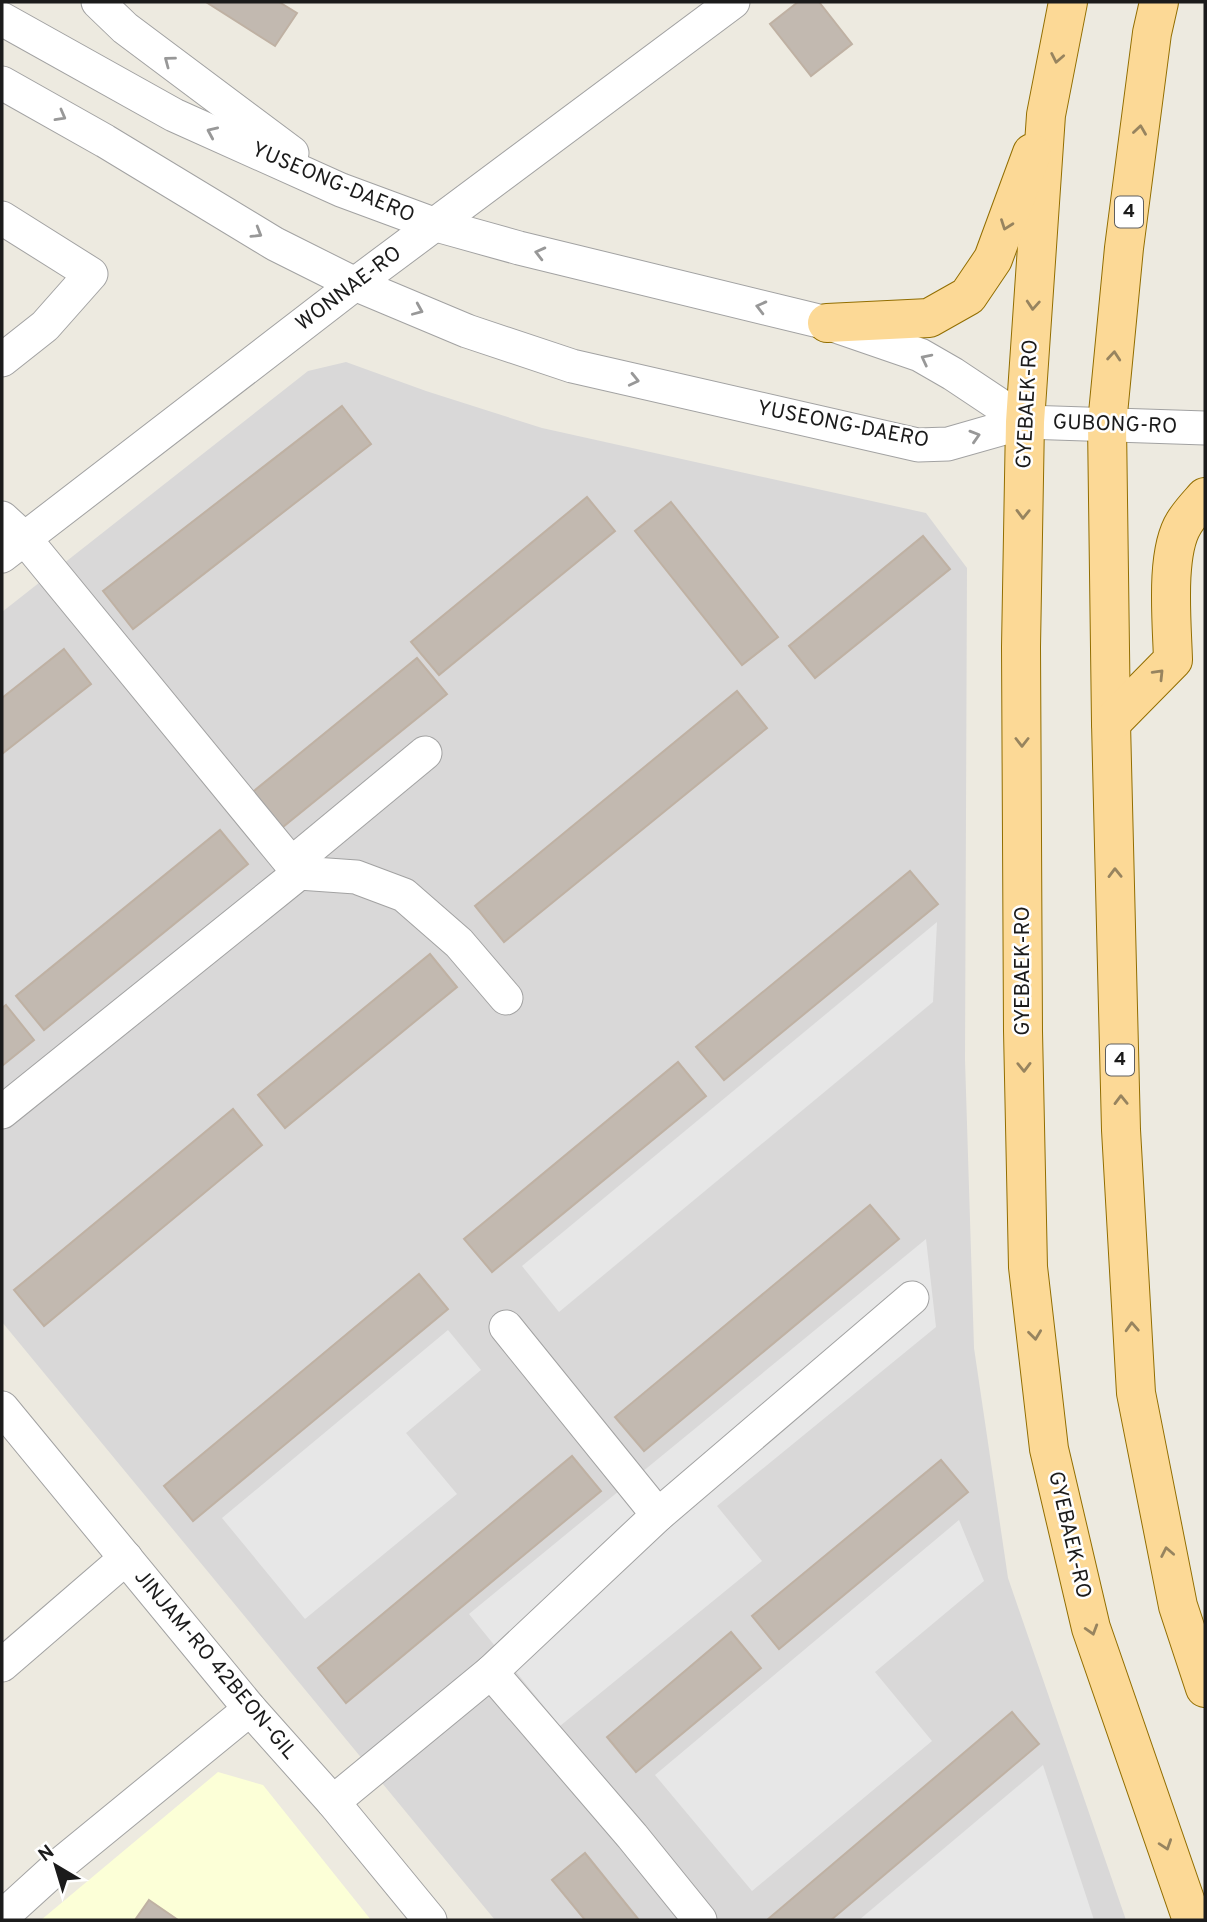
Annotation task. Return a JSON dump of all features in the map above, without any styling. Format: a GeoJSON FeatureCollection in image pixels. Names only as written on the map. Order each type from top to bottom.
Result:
{"type":"FeatureCollection","features":[{"type":"Feature","properties":{"kind":"main road","name":"GYEBAEK-RO"},"geometry":{"type":"LineString","coordinates":[[1068,2],[1046,115],[1025,422],[1021,647],[1022,894],[1029,1280],[1049,1449],[1091,1628],[1192,1920]]}},
{"type":"Feature","properties":{"kind":"main road","name":"4"},"geometry":{"type":"LineString","coordinates":[[1159,2],[1152,33],[1124,248],[1107,424],[1121,1129],[1136,1393],[1178,1606],[1205,1688]]}},
{"type":"Feature","properties":{"kind":"main road"},"geometry":{"type":"LineString","coordinates":[[827,323],[929,318],[968,296],[993,260],[1046,115]]}},
{"type":"Feature","properties":{"kind":"main road"},"geometry":{"type":"LineString","coordinates":[[1111,723],[1172,660],[1171,573],[1175,551],[1183,524],[1205,497]]}},
{"type":"Feature","properties":{"kind":"main road"},"geometry":{"type":"LineString","coordinates":[[1178,1606],[1205,1643]]}},
{"type":"Feature","properties":{"kind":"street"},"geometry":{"type":"LineString","coordinates":[[99,2],[125,28],[341,190]]}},
{"type":"Feature","properties":{"kind":"street","name":"WONNAE-RO"},"geometry":{"type":"LineString","coordinates":[[9,538],[733,2]]}},
{"type":"Feature","properties":{"kind":"street","name":"YUSEONG-DAERO"},"geometry":{"type":"LineString","coordinates":[[2,19],[174,115],[341,190],[433,224],[519,248],[827,323],[920,355],[1025,422]]}},
{"type":"Feature","properties":{"kind":"street","name":"YUSEONG-DAERO"},"geometry":{"type":"LineString","coordinates":[[2,83],[105,141],[275,244],[355,284],[467,331],[572,366],[918,445],[948,444],[1025,422]]}},
{"type":"Feature","properties":{"kind":"street"},"geometry":{"type":"LineString","coordinates":[[2,218],[91,274],[45,326],[2,360]]}},
{"type":"Feature","properties":{"kind":"street","name":"GUBONG-RO"},"geometry":{"type":"LineString","coordinates":[[1025,422],[1205,428]]}},
{"type":"Feature","properties":{"kind":"street"},"geometry":{"type":"LineString","coordinates":[[9,538],[295,868],[356,877],[404,895],[459,943],[506,998]]}},
{"type":"Feature","properties":{"kind":"street"},"geometry":{"type":"LineString","coordinates":[[2,1112],[295,868],[425,753]]}},
{"type":"Feature","properties":{"kind":"street"},"geometry":{"type":"LineString","coordinates":[[333,1802],[491,1672],[658,1515],[912,1298]]}},
{"type":"Feature","properties":{"kind":"street"},"geometry":{"type":"LineString","coordinates":[[506,1327],[658,1515]]}},
{"type":"Feature","properties":{"kind":"street","name":"JINJAM-RO 42BEON-GIL"},"geometry":{"type":"LineString","coordinates":[[2,1408],[250,1709],[333,1802],[430,1920]]}},
{"type":"Feature","properties":{"kind":"street"},"geometry":{"type":"LineString","coordinates":[[2,1665],[126,1558]]}},
{"type":"Feature","properties":{"kind":"street"},"geometry":{"type":"LineString","coordinates":[[491,1672],[632,1836],[700,1920]]}},
{"type":"Feature","properties":{"kind":"street"},"geometry":{"type":"LineString","coordinates":[[2,1917],[57,1867],[250,1709]]}},
{"type":"Feature","properties":{"kind":"shaded area"},"geometry":{"type":"Polygon","coordinates":[[[346,362],[542,428],[926,513],[967,568],[965,1060],[974,1348],[1008,1578],[1126,1920],[495,1920],[2,1322],[2,612],[308,371],[346,362]]]}},
{"type":"Feature","properties":{"kind":"shaded area"},"geometry":{"type":"Polygon","coordinates":[[[937,922],[933,1002],[559,1312],[522,1266],[937,922]]]}},
{"type":"Feature","properties":{"kind":"shaded area"},"geometry":{"type":"Polygon","coordinates":[[[926,1239],[936,1327],[717,1506],[762,1561],[560,1726],[469,1614],[926,1239]]]}},
{"type":"Feature","properties":{"kind":"shaded area"},"geometry":{"type":"Polygon","coordinates":[[[448,1330],[481,1370],[406,1433],[457,1494],[305,1619],[222,1518],[448,1330]]]}},
{"type":"Feature","properties":{"kind":"shaded area"},"geometry":{"type":"Polygon","coordinates":[[[959,1520],[984,1581],[875,1672],[932,1741],[752,1891],[655,1775],[959,1520]]]}},
{"type":"Feature","properties":{"kind":"shaded area"},"geometry":{"type":"Polygon","coordinates":[[[1043,1765],[1094,1920],[859,1920],[1043,1765]]]}},
{"type":"Feature","properties":{"kind":"shaded area"},"geometry":{"type":"Polygon","coordinates":[[[218,1772],[263,1785],[371,1920],[41,1920],[218,1772]]]}},
{"type":"Feature","properties":{"kind":"building"},"geometry":{"type":"Polygon","coordinates":[[[206,2],[279,2],[297,13],[275,46],[206,2]]]}},
{"type":"Feature","properties":{"kind":"building"},"geometry":{"type":"Polygon","coordinates":[[[798,2],[819,2],[852,44],[811,76],[770,24],[798,2]]]}},
{"type":"Feature","properties":{"kind":"building"},"geometry":{"type":"Polygon","coordinates":[[[342,406],[371,444],[133,629],[103,591],[342,406]]]}},
{"type":"Feature","properties":{"kind":"building"},"geometry":{"type":"Polygon","coordinates":[[[587,497],[615,531],[439,675],[411,642],[587,497]]]}},
{"type":"Feature","properties":{"kind":"building"},"geometry":{"type":"Polygon","coordinates":[[[671,502],[778,637],[742,665],[635,531],[671,502]]]}},
{"type":"Feature","properties":{"kind":"building"},"geometry":{"type":"Polygon","coordinates":[[[923,536],[950,569],[815,678],[789,646],[923,536]]]}},
{"type":"Feature","properties":{"kind":"building"},"geometry":{"type":"Polygon","coordinates":[[[64,649],[91,684],[2,754],[2,698],[64,649]]]}},
{"type":"Feature","properties":{"kind":"building"},"geometry":{"type":"Polygon","coordinates":[[[417,658],[447,694],[273,835],[244,799],[417,658]]]}},
{"type":"Feature","properties":{"kind":"building"},"geometry":{"type":"Polygon","coordinates":[[[737,691],[767,728],[504,942],[475,906],[737,691]]]}},
{"type":"Feature","properties":{"kind":"building"},"geometry":{"type":"Polygon","coordinates":[[[220,830],[248,864],[44,1030],[16,996],[220,830]]]}},
{"type":"Feature","properties":{"kind":"building"},"geometry":{"type":"Polygon","coordinates":[[[910,871],[938,904],[724,1080],[696,1047],[910,871]]]}},
{"type":"Feature","properties":{"kind":"building"},"geometry":{"type":"Polygon","coordinates":[[[430,954],[457,987],[285,1128],[258,1095],[430,954]]]}},
{"type":"Feature","properties":{"kind":"building"},"geometry":{"type":"Polygon","coordinates":[[[6,1005],[34,1040],[2,1066],[2,1008],[6,1005]]]}},
{"type":"Feature","properties":{"kind":"building"},"geometry":{"type":"Polygon","coordinates":[[[678,1062],[706,1096],[492,1272],[464,1239],[678,1062]]]}},
{"type":"Feature","properties":{"kind":"building"},"geometry":{"type":"Polygon","coordinates":[[[233,1109],[262,1145],[44,1326],[14,1290],[233,1109]]]}},
{"type":"Feature","properties":{"kind":"building"},"geometry":{"type":"Polygon","coordinates":[[[870,1205],[899,1239],[644,1451],[615,1417],[870,1205]]]}},
{"type":"Feature","properties":{"kind":"building"},"geometry":{"type":"Polygon","coordinates":[[[419,1274],[448,1309],[193,1521],[164,1486],[419,1274]]]}},
{"type":"Feature","properties":{"kind":"building"},"geometry":{"type":"Polygon","coordinates":[[[572,1456],[601,1491],[346,1703],[318,1668],[572,1456]]]}},
{"type":"Feature","properties":{"kind":"building"},"geometry":{"type":"Polygon","coordinates":[[[941,1460],[968,1492],[779,1649],[752,1616],[941,1460]]]}},
{"type":"Feature","properties":{"kind":"building"},"geometry":{"type":"Polygon","coordinates":[[[731,1632],[761,1668],[636,1772],[607,1737],[731,1632]]]}},
{"type":"Feature","properties":{"kind":"building"},"geometry":{"type":"Polygon","coordinates":[[[1012,1712],[1039,1744],[831,1920],[767,1920],[1012,1712]]]}},
{"type":"Feature","properties":{"kind":"building"},"geometry":{"type":"Polygon","coordinates":[[[585,1853],[639,1920],[585,1920],[552,1880],[585,1853]]]}},
{"type":"Feature","properties":{"kind":"building"},"geometry":{"type":"Polygon","coordinates":[[[149,1900],[178,1920],[135,1920],[149,1900]]]}}]}
